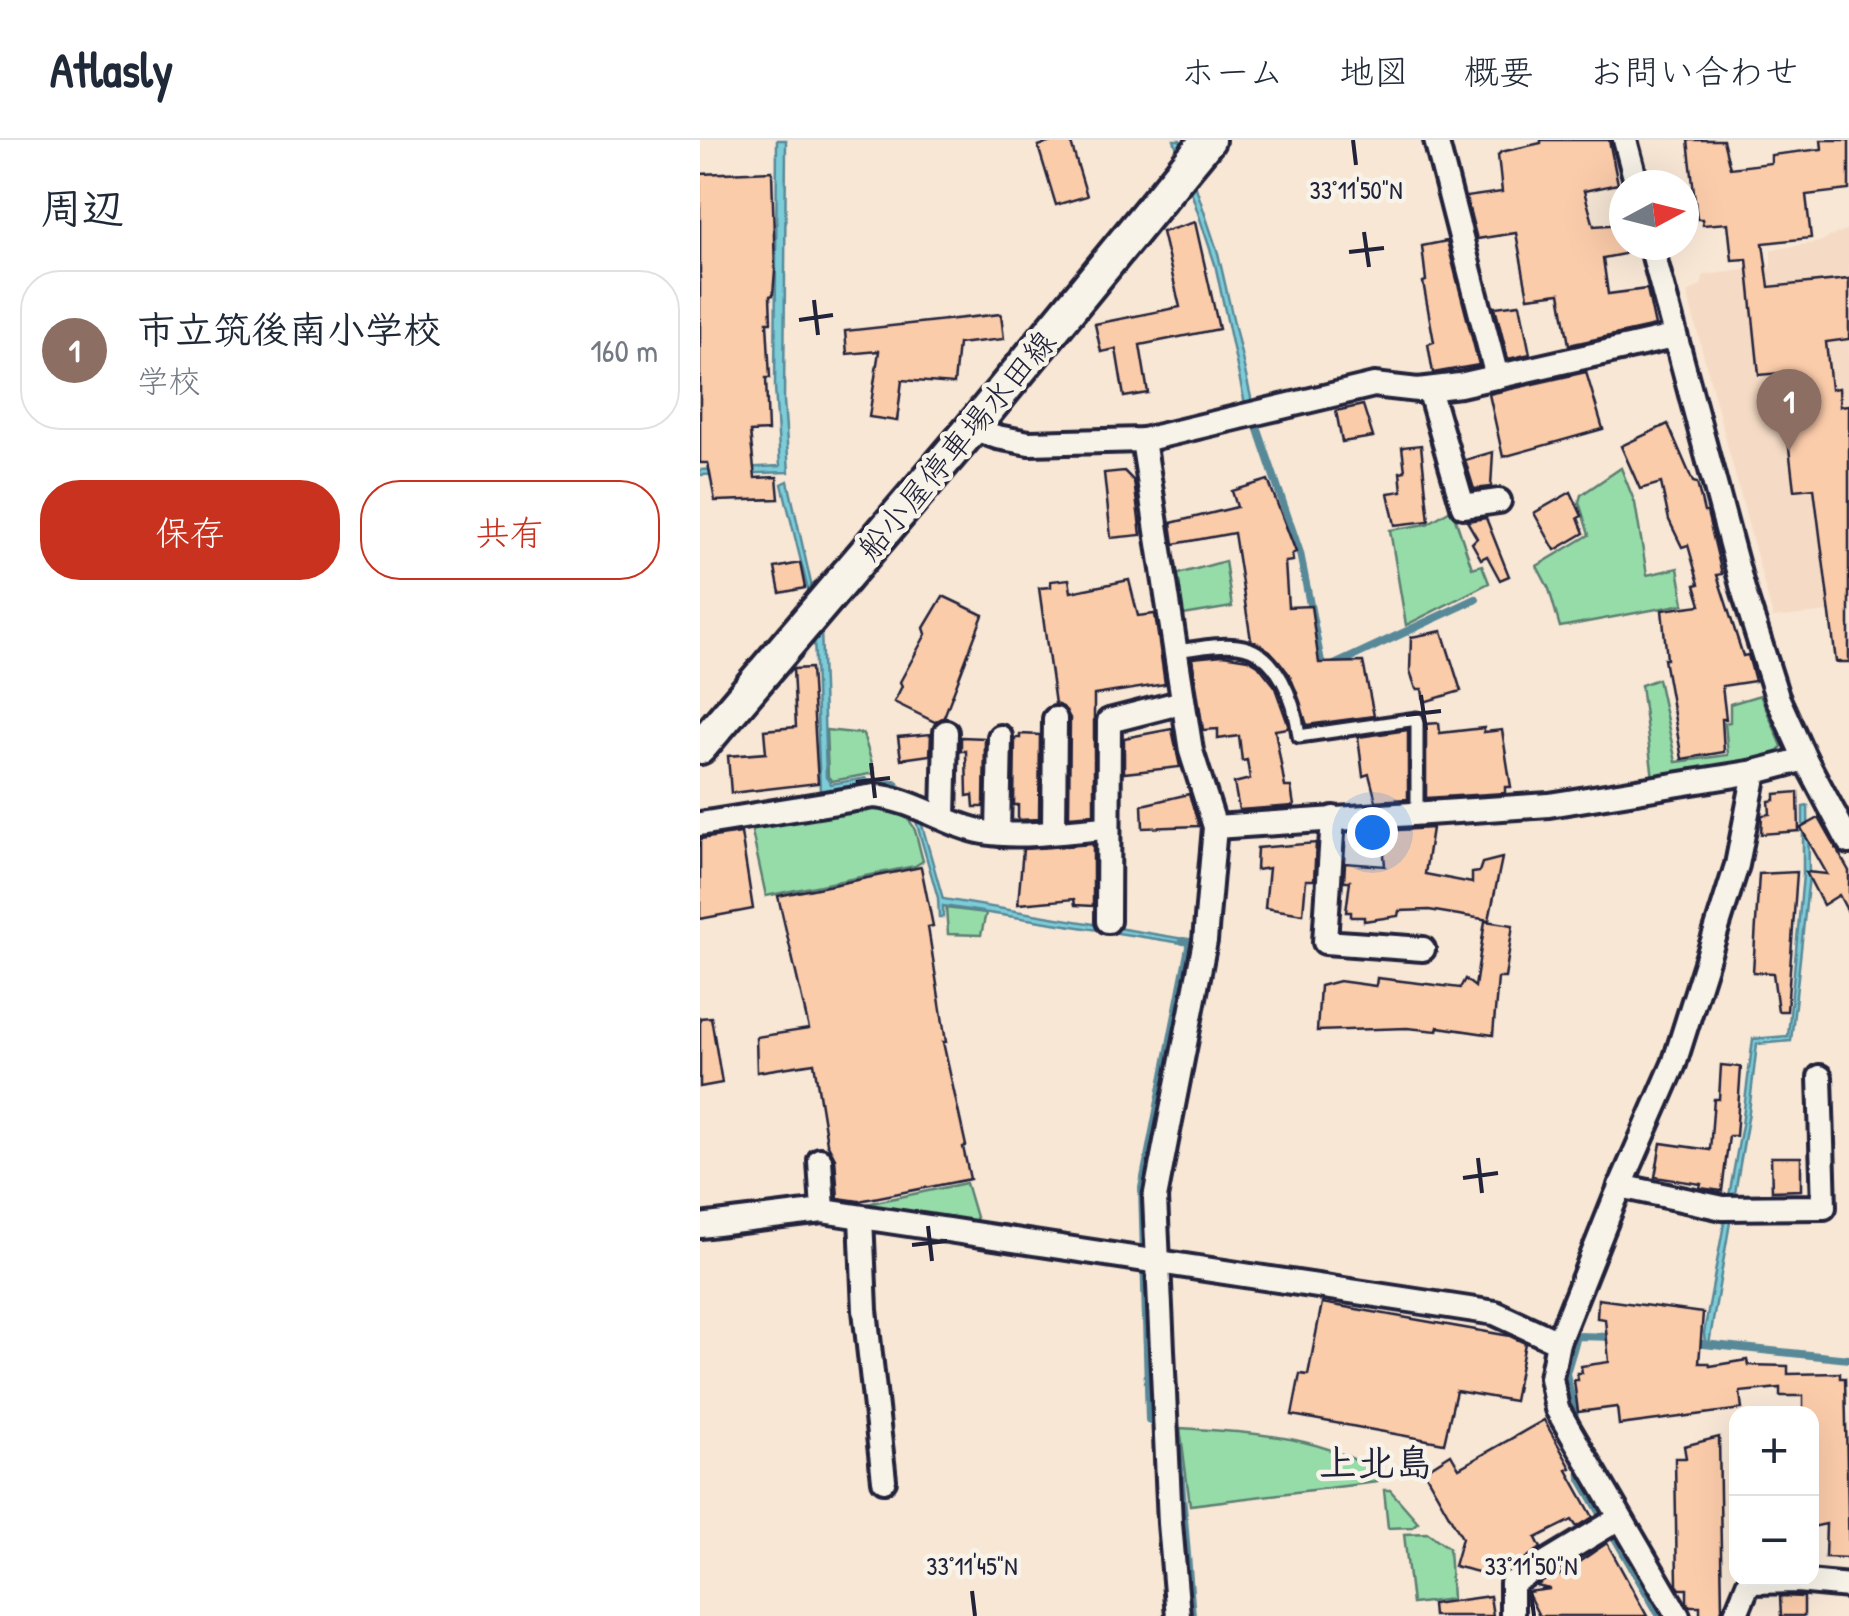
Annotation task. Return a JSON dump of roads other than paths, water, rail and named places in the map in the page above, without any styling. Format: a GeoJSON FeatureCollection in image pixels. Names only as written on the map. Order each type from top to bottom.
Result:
{"type":"FeatureCollection","features":[{"type":"Feature","properties":{"kind":"main road","name":"船小屋停車場水田線"},"geometry":{"type":"LineString","coordinates":[[706,734],[972,428],[1208,140]]}},
{"type":"Feature","properties":{"kind":"street"},"geometry":{"type":"LineString","coordinates":[[1436,140],[1497,377]]}},
{"type":"Feature","properties":{"kind":"street"},"geometry":{"type":"LineString","coordinates":[[1625,140],[1632,170]]}},
{"type":"Feature","properties":{"kind":"street"},"geometry":{"type":"LineString","coordinates":[[1655,260],[1777,698],[1849,842]]}},
{"type":"Feature","properties":{"kind":"street"},"geometry":{"type":"LineString","coordinates":[[972,428],[1029,443],[1143,440],[1374,384],[1429,389],[1673,337]]}},
{"type":"Feature","properties":{"kind":"street"},"geometry":{"type":"LineString","coordinates":[[1429,389],[1463,506],[1499,501]]}},
{"type":"Feature","properties":{"kind":"street"},"geometry":{"type":"LineString","coordinates":[[1143,440],[1191,751],[1215,827],[1205,941],[1155,1198],[1178,1616]]}},
{"type":"Feature","properties":{"kind":"street"},"geometry":{"type":"LineString","coordinates":[[1108,921],[1109,721],[1184,702]]}},
{"type":"Feature","properties":{"kind":"street"},"geometry":{"type":"LineString","coordinates":[[1054,831],[1055,719]]}},
{"type":"Feature","properties":{"kind":"street"},"geometry":{"type":"LineString","coordinates":[[944,817],[946,732]]}},
{"type":"Feature","properties":{"kind":"street"},"geometry":{"type":"LineString","coordinates":[[998,833],[1000,737]]}},
{"type":"Feature","properties":{"kind":"street"},"geometry":{"type":"LineString","coordinates":[[1215,827],[1549,804],[1754,772],[1805,759]]}},
{"type":"Feature","properties":{"kind":"street"},"geometry":{"type":"LineString","coordinates":[[1678,1616],[1557,1410],[1551,1378],[1558,1342],[1674,1064],[1738,865],[1754,772]]}},
{"type":"Feature","properties":{"kind":"street"},"geometry":{"type":"LineString","coordinates":[[700,824],[874,796],[892,797],[980,832],[1108,828]]}},
{"type":"Feature","properties":{"kind":"street"},"geometry":{"type":"LineString","coordinates":[[1332,818],[1325,942],[1423,949]]}},
{"type":"Feature","properties":{"kind":"street"},"geometry":{"type":"LineString","coordinates":[[1620,1186],[1723,1208],[1824,1207],[1820,1077]]}},
{"type":"Feature","properties":{"kind":"street"},"geometry":{"type":"LineString","coordinates":[[820,1160],[823,1211]]}},
{"type":"Feature","properties":{"kind":"street"},"geometry":{"type":"LineString","coordinates":[[700,1226],[823,1211],[1495,1313],[1558,1342]]}},
{"type":"Feature","properties":{"kind":"street"},"geometry":{"type":"LineString","coordinates":[[861,1217],[864,1310],[884,1480]]}},
{"type":"Feature","properties":{"kind":"street"},"geometry":{"type":"LineString","coordinates":[[1512,1616],[1512,1583],[1620,1518]]}},
{"type":"Feature","properties":{"kind":"street"},"geometry":{"type":"LineString","coordinates":[[1734,1616],[1748,1582],[1849,1586]]}},
{"type":"Feature","properties":{"kind":"lane"},"geometry":{"type":"LineString","coordinates":[[1176,651],[1235,645],[1254,649],[1294,700],[1300,736],[1416,719],[1417,812]]}},
{"type":"Feature","properties":{"kind":"water"},"geometry":{"type":"Polygon","coordinates":[[[777,140],[786,140],[784,401],[789,472],[700,475],[700,470],[780,466],[775,387],[777,140]]]}},
{"type":"Feature","properties":{"kind":"water"},"geometry":{"type":"Polygon","coordinates":[[[1174,140],[1180,140],[1218,253],[1252,402],[1245,404],[1215,264],[1174,140]]]}},
{"type":"Feature","properties":{"kind":"water"},"geometry":{"type":"Polygon","coordinates":[[[788,481],[821,628],[826,777],[831,784],[866,778],[870,784],[820,792],[814,636],[809,594],[782,484],[788,481]]]}},
{"type":"Feature","properties":{"kind":"water"},"geometry":{"type":"Polygon","coordinates":[[[1808,806],[1809,876],[1791,1041],[1757,1044],[1709,1344],[1705,1344],[1753,1039],[1788,1036],[1803,875],[1803,807],[1808,806]]]}},
{"type":"Feature","properties":{"kind":"water"},"geometry":{"type":"Polygon","coordinates":[[[920,818],[943,899],[1196,941],[1195,945],[943,906],[943,917],[939,917],[938,898],[916,821],[920,818]]]}},
{"type":"Feature","properties":{"kind":"waterway"},"geometry":{"type":"LineString","coordinates":[[1253,415],[1300,553],[1322,667],[1328,668],[1476,599]]}},
{"type":"Feature","properties":{"kind":"waterway"},"geometry":{"type":"LineString","coordinates":[[860,783],[895,784],[904,797]]}},
{"type":"Feature","properties":{"kind":"waterway"},"geometry":{"type":"LineString","coordinates":[[1183,941],[1190,942],[1142,1188],[1149,1420],[1177,1433],[1192,1616]]}},
{"type":"Feature","properties":{"kind":"waterway"},"geometry":{"type":"LineString","coordinates":[[1577,1426],[1566,1373],[1577,1336],[1616,1337]]}},
{"type":"Feature","properties":{"kind":"waterway"},"geometry":{"type":"LineString","coordinates":[[1694,1343],[1849,1359]]}},
{"type":"Feature","properties":{"kind":"waterway"},"geometry":{"type":"LineString","coordinates":[[1580,1465],[1581,1479],[1660,1616]]}},
{"type":"Feature","properties":{"kind":"place","name":"市立筑後南小学校"},"geometry":{"type":"Point","coordinates":[1789,451]}},
{"type":"Feature","properties":{"kind":"district","name":"上北島"},"geometry":{"type":"Point","coordinates":[1376,1462]}}]}
